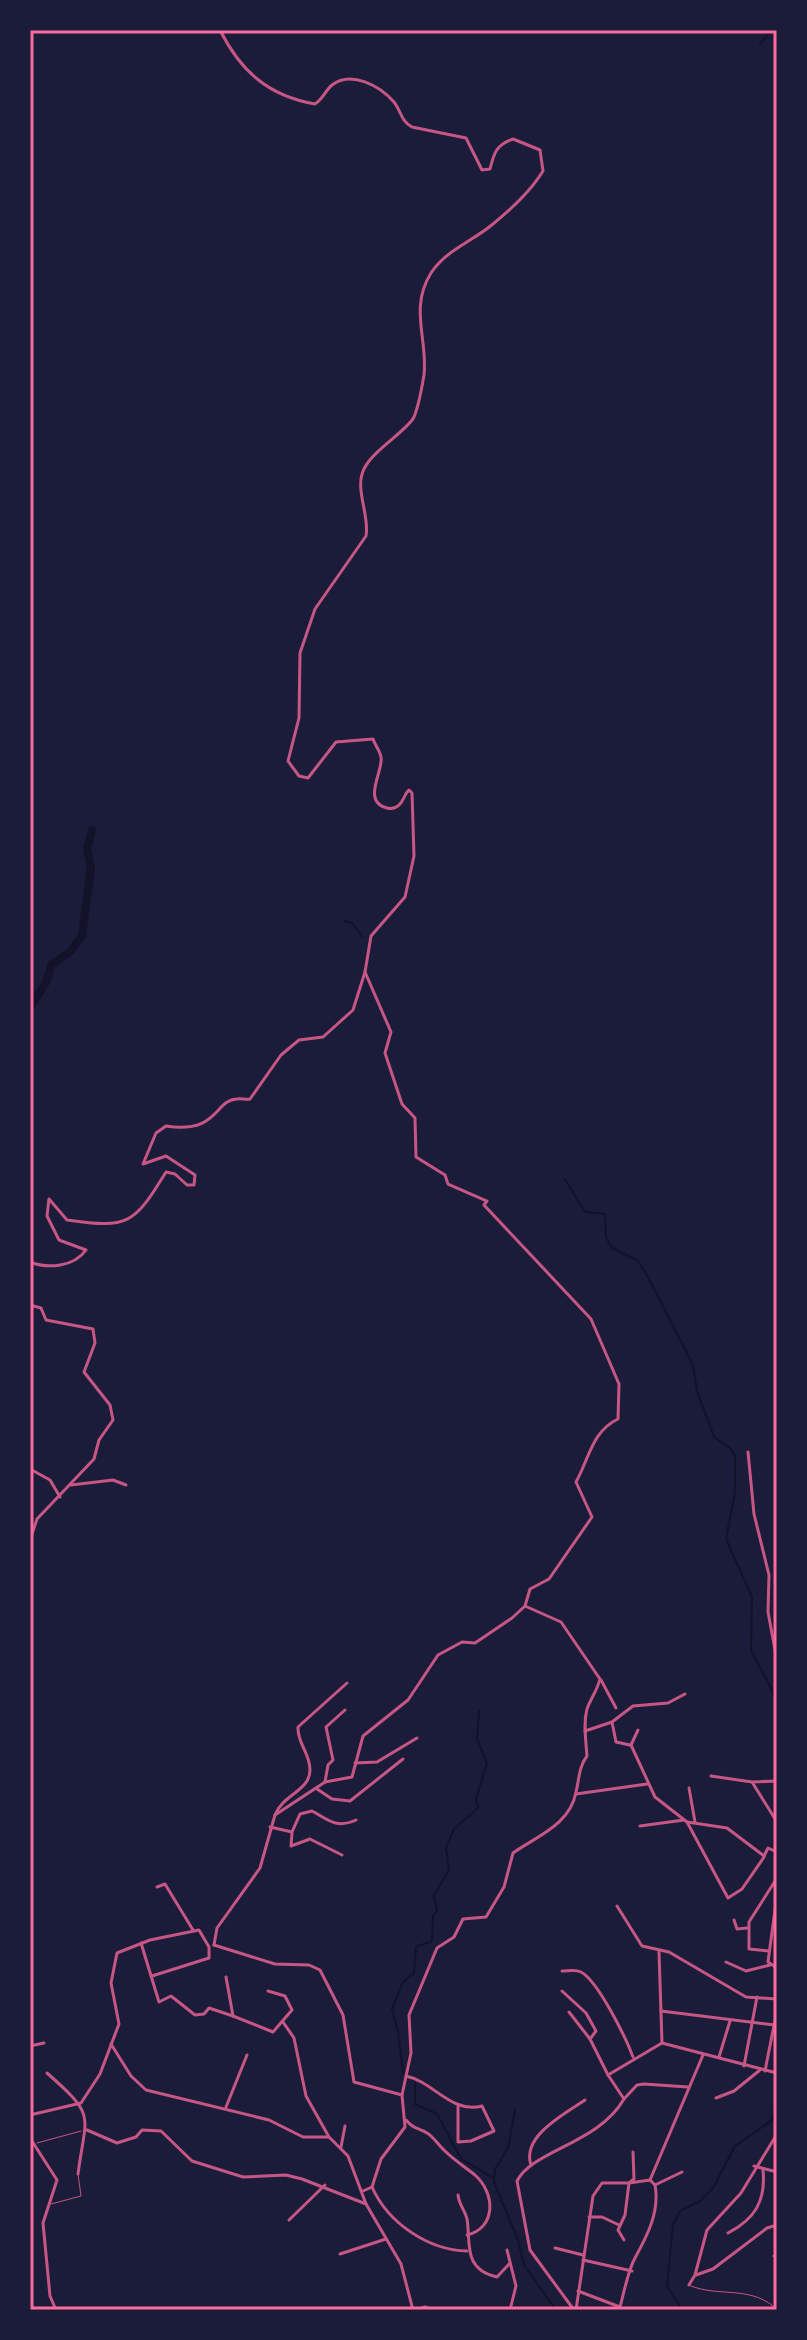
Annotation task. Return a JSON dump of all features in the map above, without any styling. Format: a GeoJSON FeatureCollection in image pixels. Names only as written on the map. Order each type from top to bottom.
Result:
{"type":"FeatureCollection","features":[{"type":"Feature","properties":{"kind":"street"},"geometry":{"type":"LineString","coordinates":[[30,1262],[61,1266],[86,1250],[59,1240],[47,1216],[49,1199],[67,1220],[124,1222],[134,1219],[166,1172],[175,1174],[187,1185],[194,1185],[195,1175],[166,1156],[143,1164],[156,1133],[166,1126],[185,1129],[203,1125],[232,1100],[250,1099],[275,1063],[293,1045],[299,1040],[323,1037],[353,1010],[365,972],[371,936],[405,897],[414,856],[412,793],[409,790],[405,792],[402,803],[395,808],[379,803],[373,786],[381,756],[373,739],[364,737],[336,742],[308,778],[299,776],[291,768],[289,748],[299,718],[300,653],[315,609],[366,536],[368,524],[361,482],[364,470],[393,435],[414,418],[424,373],[420,311],[432,271],[463,242],[492,225],[522,200],[543,171],[543,159],[536,146],[513,139],[502,143],[494,151],[490,169],[482,170],[466,138],[404,123],[395,104],[360,80],[347,78],[332,85],[315,104],[273,93],[239,64],[220,30]]}},
{"type":"Feature","properties":{"kind":"street"},"geometry":{"type":"LineString","coordinates":[[275,1815],[325,1782],[348,1780],[363,1736],[408,1700],[438,1655],[462,1642],[475,1643],[525,1606],[530,1589],[549,1579],[592,1517],[576,1482],[586,1455],[607,1424],[618,1419],[619,1384],[591,1319],[484,1205],[487,1201],[448,1184],[445,1175],[416,1157],[415,1118],[402,1104],[385,1053],[391,1032],[365,972]]}},
{"type":"Feature","properties":{"kind":"street"},"geometry":{"type":"LineString","coordinates":[[30,1305],[41,1308],[46,1320],[93,1329],[95,1343],[84,1372],[112,1411],[113,1420],[99,1440],[94,1459],[37,1519],[30,1540]]}},
{"type":"Feature","properties":{"kind":"street"},"geometry":{"type":"LineString","coordinates":[[748,1452],[754,1514],[767,1561],[769,1623],[777,1661]]}},
{"type":"Feature","properties":{"kind":"street"},"geometry":{"type":"LineString","coordinates":[[30,1469],[50,1480],[60,1497]]}},
{"type":"Feature","properties":{"kind":"street"},"geometry":{"type":"LineString","coordinates":[[69,1486],[113,1480],[126,1485]]}},
{"type":"Feature","properties":{"kind":"street"},"geometry":{"type":"LineString","coordinates":[[768,1583],[777,1582]]}},
{"type":"Feature","properties":{"kind":"street"},"geometry":{"type":"LineString","coordinates":[[525,1606],[561,1622],[616,1708]]}},
{"type":"Feature","properties":{"kind":"street"},"geometry":{"type":"LineString","coordinates":[[467,2235],[484,2228],[489,2220],[491,2213],[484,2188],[476,2176],[428,2133],[414,2129],[406,2120],[402,2095],[411,2053],[409,2015],[437,1948],[454,1937],[463,1919],[486,1917],[504,1887],[513,1853],[554,1828],[576,1794],[582,1763],[587,1756],[585,1731],[588,1706],[597,1695],[600,1679]]}},
{"type":"Feature","properties":{"kind":"street"},"geometry":{"type":"LineString","coordinates":[[152,1976],[209,1958],[217,1928],[260,1868],[275,1815],[284,1801],[305,1785],[311,1772],[298,1727],[347,1683]]}},
{"type":"Feature","properties":{"kind":"street"},"geometry":{"type":"LineString","coordinates":[[585,1731],[612,1722],[633,1706],[668,1703],[685,1694]]}},
{"type":"Feature","properties":{"kind":"street"},"geometry":{"type":"LineString","coordinates":[[325,1782],[328,1765],[333,1760],[326,1727],[345,1710]]}},
{"type":"Feature","properties":{"kind":"street"},"geometry":{"type":"LineString","coordinates":[[612,1722],[616,1742],[631,1745]]}},
{"type":"Feature","properties":{"kind":"street"},"geometry":{"type":"LineString","coordinates":[[638,1730],[631,1745],[647,1784],[655,1797],[685,1821],[728,1898],[742,1889],[768,1848],[777,1852]]}},
{"type":"Feature","properties":{"kind":"street"},"geometry":{"type":"LineString","coordinates":[[355,1763],[377,1762],[417,1738]]}},
{"type":"Feature","properties":{"kind":"street"},"geometry":{"type":"LineString","coordinates":[[317,1789],[332,1799],[350,1801],[403,1759]]}},
{"type":"Feature","properties":{"kind":"street"},"geometry":{"type":"LineString","coordinates":[[711,1776],[752,1782],[777,1781]]}},
{"type":"Feature","properties":{"kind":"street"},"geometry":{"type":"LineString","coordinates":[[752,1782],[777,1822]]}},
{"type":"Feature","properties":{"kind":"street"},"geometry":{"type":"LineString","coordinates":[[576,1794],[647,1784]]}},
{"type":"Feature","properties":{"kind":"street"},"geometry":{"type":"LineString","coordinates":[[689,1788],[695,1822]]}},
{"type":"Feature","properties":{"kind":"street"},"geometry":{"type":"LineString","coordinates":[[342,1855],[310,1839],[290,1846],[292,1832],[300,1814],[310,1811],[332,1824],[345,1825],[356,1820]]}},
{"type":"Feature","properties":{"kind":"street"},"geometry":{"type":"LineString","coordinates":[[640,1826],[685,1821],[727,1828],[764,1856]]}},
{"type":"Feature","properties":{"kind":"street"},"geometry":{"type":"LineString","coordinates":[[270,1827],[292,1832]]}},
{"type":"Feature","properties":{"kind":"street"},"geometry":{"type":"LineString","coordinates":[[769,1951],[749,1949],[747,1928],[777,1878]]}},
{"type":"Feature","properties":{"kind":"street"},"geometry":{"type":"LineString","coordinates":[[161,1892],[157,1887],[165,1884],[193,1930]]}},
{"type":"Feature","properties":{"kind":"street"},"geometry":{"type":"LineString","coordinates":[[770,1965],[777,1895]]}},
{"type":"Feature","properties":{"kind":"street"},"geometry":{"type":"LineString","coordinates":[[617,1906],[642,1946],[669,1952],[738,1994],[777,1999]]}},
{"type":"Feature","properties":{"kind":"street"},"geometry":{"type":"LineString","coordinates":[[734,1920],[737,1929],[747,1928]]}},
{"type":"Feature","properties":{"kind":"street"},"geometry":{"type":"LineString","coordinates":[[30,2115],[81,2103],[100,2074],[119,2021],[111,1983],[117,1953],[141,1943],[193,1930],[199,1930],[212,1946],[275,1964],[309,1965],[320,1970],[347,2025],[354,2082],[402,2095]]}},
{"type":"Feature","properties":{"kind":"street"},"geometry":{"type":"LineString","coordinates":[[141,1943],[159,2002],[171,1996],[195,2015],[204,2014],[209,2008],[273,2032],[292,2010],[285,1996],[268,1991]]}},
{"type":"Feature","properties":{"kind":"street"},"geometry":{"type":"LineString","coordinates":[[659,1952],[662,2043]]}},
{"type":"Feature","properties":{"kind":"street"},"geometry":{"type":"LineString","coordinates":[[726,1962],[746,1971],[770,1965],[777,1968]]}},
{"type":"Feature","properties":{"kind":"street"},"geometry":{"type":"LineString","coordinates":[[562,1971],[574,1970],[586,1976],[623,2030],[633,2058]]}},
{"type":"Feature","properties":{"kind":"street"},"geometry":{"type":"LineString","coordinates":[[226,1977],[233,2016]]}},
{"type":"Feature","properties":{"kind":"street"},"geometry":{"type":"LineString","coordinates":[[562,1991],[590,2018],[596,2031],[590,2039]]}},
{"type":"Feature","properties":{"kind":"street"},"geometry":{"type":"LineString","coordinates":[[744,2066],[757,1997]]}},
{"type":"Feature","properties":{"kind":"street"},"geometry":{"type":"LineString","coordinates":[[716,2098],[734,2091],[763,2070],[777,2010]]}},
{"type":"Feature","properties":{"kind":"street"},"geometry":{"type":"LineString","coordinates":[[661,2011],[775,2025]]}},
{"type":"Feature","properties":{"kind":"street"},"geometry":{"type":"LineString","coordinates":[[569,2012],[590,2039],[624,2099]]}},
{"type":"Feature","properties":{"kind":"street"},"geometry":{"type":"LineString","coordinates":[[719,2057],[730,2021]]}},
{"type":"Feature","properties":{"kind":"street"},"geometry":{"type":"LineString","coordinates":[[283,2022],[294,2038],[306,2096],[329,2137],[348,2156],[366,2204],[401,2264],[415,2310],[425,2307],[432,2310]]}},
{"type":"Feature","properties":{"kind":"street"},"geometry":{"type":"LineString","coordinates":[[30,2046],[44,2043]]}},
{"type":"Feature","properties":{"kind":"street"},"geometry":{"type":"LineString","coordinates":[[608,2075],[662,2043],[775,2072]]}},
{"type":"Feature","properties":{"kind":"street"},"geometry":{"type":"LineString","coordinates":[[111,2044],[131,2076],[146,2090],[269,2120],[303,2137],[329,2137]]}},
{"type":"Feature","properties":{"kind":"street"},"geometry":{"type":"LineString","coordinates":[[226,2108],[247,2055]]}},
{"type":"Feature","properties":{"kind":"street"},"geometry":{"type":"LineString","coordinates":[[650,2180],[703,2055]]}},
{"type":"Feature","properties":{"kind":"street"},"geometry":{"type":"LineString","coordinates":[[47,2073],[81,2103],[87,2130],[78,2174]]}},
{"type":"Feature","properties":{"kind":"street"},"geometry":{"type":"LineString","coordinates":[[406,2076],[424,2081],[458,2107],[482,2106],[494,2131],[471,2141],[458,2142],[458,2107]]}},
{"type":"Feature","properties":{"kind":"street"},"geometry":{"type":"LineString","coordinates":[[575,2310],[530,2250],[517,2189],[520,2174],[531,2165],[591,2135],[637,2085],[688,2087]]}},
{"type":"Feature","properties":{"kind":"street"},"geometry":{"type":"LineString","coordinates":[[531,2165],[528,2159],[537,2136],[585,2100]]}},
{"type":"Feature","properties":{"kind":"street"},"geometry":{"type":"LineString","coordinates":[[406,2120],[381,2159],[372,2187],[386,2212],[430,2244],[467,2251],[490,2275],[497,2277],[510,2263]]}},
{"type":"Feature","properties":{"kind":"street"},"geometry":{"type":"LineString","coordinates":[[341,2147],[345,2126]]}},
{"type":"Feature","properties":{"kind":"street"},"geometry":{"type":"LineString","coordinates":[[87,2130],[117,2143],[136,2137],[142,2130],[161,2131],[192,2161],[243,2177],[286,2175],[325,2185],[366,2204]]}},
{"type":"Feature","properties":{"kind":"street"},"geometry":{"type":"LineString","coordinates":[[689,2285],[695,2275],[707,2230],[741,2193],[754,2166],[776,2137]]}},
{"type":"Feature","properties":{"kind":"street"},"geometry":{"type":"LineString","coordinates":[[30,2138],[57,2180],[43,2223],[50,2296],[56,2310]]}},
{"type":"Feature","properties":{"kind":"street"},"geometry":{"type":"LineString","coordinates":[[624,2240],[618,2230],[625,2215],[629,2183],[634,2179],[633,2152]]}},
{"type":"Feature","properties":{"kind":"street"},"geometry":{"type":"LineString","coordinates":[[754,2166],[777,2172]]}},
{"type":"Feature","properties":{"kind":"street"},"geometry":{"type":"LineString","coordinates":[[728,2233],[748,2221],[760,2208],[763,2170]]}},
{"type":"Feature","properties":{"kind":"street"},"geometry":{"type":"LineString","coordinates":[[655,2185],[682,2172]]}},
{"type":"Feature","properties":{"kind":"street"},"geometry":{"type":"LineString","coordinates":[[575,2310],[589,2217],[597,2187],[609,2181],[629,2183],[650,2180]]}},
{"type":"Feature","properties":{"kind":"street"},"geometry":{"type":"LineString","coordinates":[[578,2291],[620,2308],[653,2220],[655,2185],[650,2180]]}},
{"type":"Feature","properties":{"kind":"street"},"geometry":{"type":"LineString","coordinates":[[289,2220],[325,2185]]}},
{"type":"Feature","properties":{"kind":"street"},"geometry":{"type":"LineString","coordinates":[[363,2191],[372,2187]]}},
{"type":"Feature","properties":{"kind":"street"},"geometry":{"type":"LineString","coordinates":[[458,2195],[468,2221],[467,2251]]}},
{"type":"Feature","properties":{"kind":"street"},"geometry":{"type":"LineString","coordinates":[[589,2217],[602,2217],[619,2225]]}},
{"type":"Feature","properties":{"kind":"street"},"geometry":{"type":"LineString","coordinates":[[695,2275],[713,2269],[767,2228],[777,2225]]}},
{"type":"Feature","properties":{"kind":"street"},"geometry":{"type":"LineString","coordinates":[[340,2254],[386,2239]]}},
{"type":"Feature","properties":{"kind":"street"},"geometry":{"type":"LineString","coordinates":[[555,2248],[632,2271]]}},
{"type":"Feature","properties":{"kind":"street"},"geometry":{"type":"LineString","coordinates":[[507,2250],[516,2286],[510,2310]]}},
{"type":"Feature","properties":{"kind":"lane"},"geometry":{"type":"LineString","coordinates":[[34,2144],[81,2131]]}},
{"type":"Feature","properties":{"kind":"lane"},"geometry":{"type":"LineString","coordinates":[[51,2204],[81,2196],[78,2174]]}},
{"type":"Feature","properties":{"kind":"lane"},"geometry":{"type":"LineString","coordinates":[[689,2285],[701,2290],[752,2294],[774,2306]]}},
{"type":"Feature","properties":{"kind":"waterway"},"geometry":{"type":"LineString","coordinates":[[760,44],[771,30]]}},
{"type":"Feature","properties":{"kind":"waterway"},"geometry":{"type":"LineString","coordinates":[[30,1008],[46,982],[51,965],[71,951],[82,935],[91,867],[87,850],[92,830]]}},
{"type":"Feature","properties":{"kind":"waterway"},"geometry":{"type":"LineString","coordinates":[[344,921],[352,923],[363,937]]}},
{"type":"Feature","properties":{"kind":"waterway"},"geometry":{"type":"LineString","coordinates":[[565,1179],[585,1212],[605,1214],[606,1237],[612,1248],[637,1260],[646,1273],[693,1365],[697,1391],[714,1437],[731,1449],[735,1456],[735,1493],[726,1539],[752,1597],[751,1650],[777,1700]]}},
{"type":"Feature","properties":{"kind":"waterway"},"geometry":{"type":"LineString","coordinates":[[403,2073],[392,2009],[403,1982],[414,1973],[416,1947],[432,1941],[433,1916],[437,1911],[434,1895],[449,1870],[446,1848],[454,1829],[478,1808],[476,1799],[487,1763],[477,1739],[479,1711]]}},
{"type":"Feature","properties":{"kind":"waterway"},"geometry":{"type":"LineString","coordinates":[[415,2083],[415,2104],[437,2114],[461,2159],[493,2178]]}},
{"type":"Feature","properties":{"kind":"waterway"},"geometry":{"type":"LineString","coordinates":[[682,2310],[667,2286],[673,2225],[680,2211],[700,2201],[713,2188],[735,2146],[772,2120],[777,2104]]}},
{"type":"Feature","properties":{"kind":"waterway"},"geometry":{"type":"LineString","coordinates":[[515,2110],[508,2148],[495,2169],[494,2182],[518,2240],[524,2265],[556,2310]]}}]}
